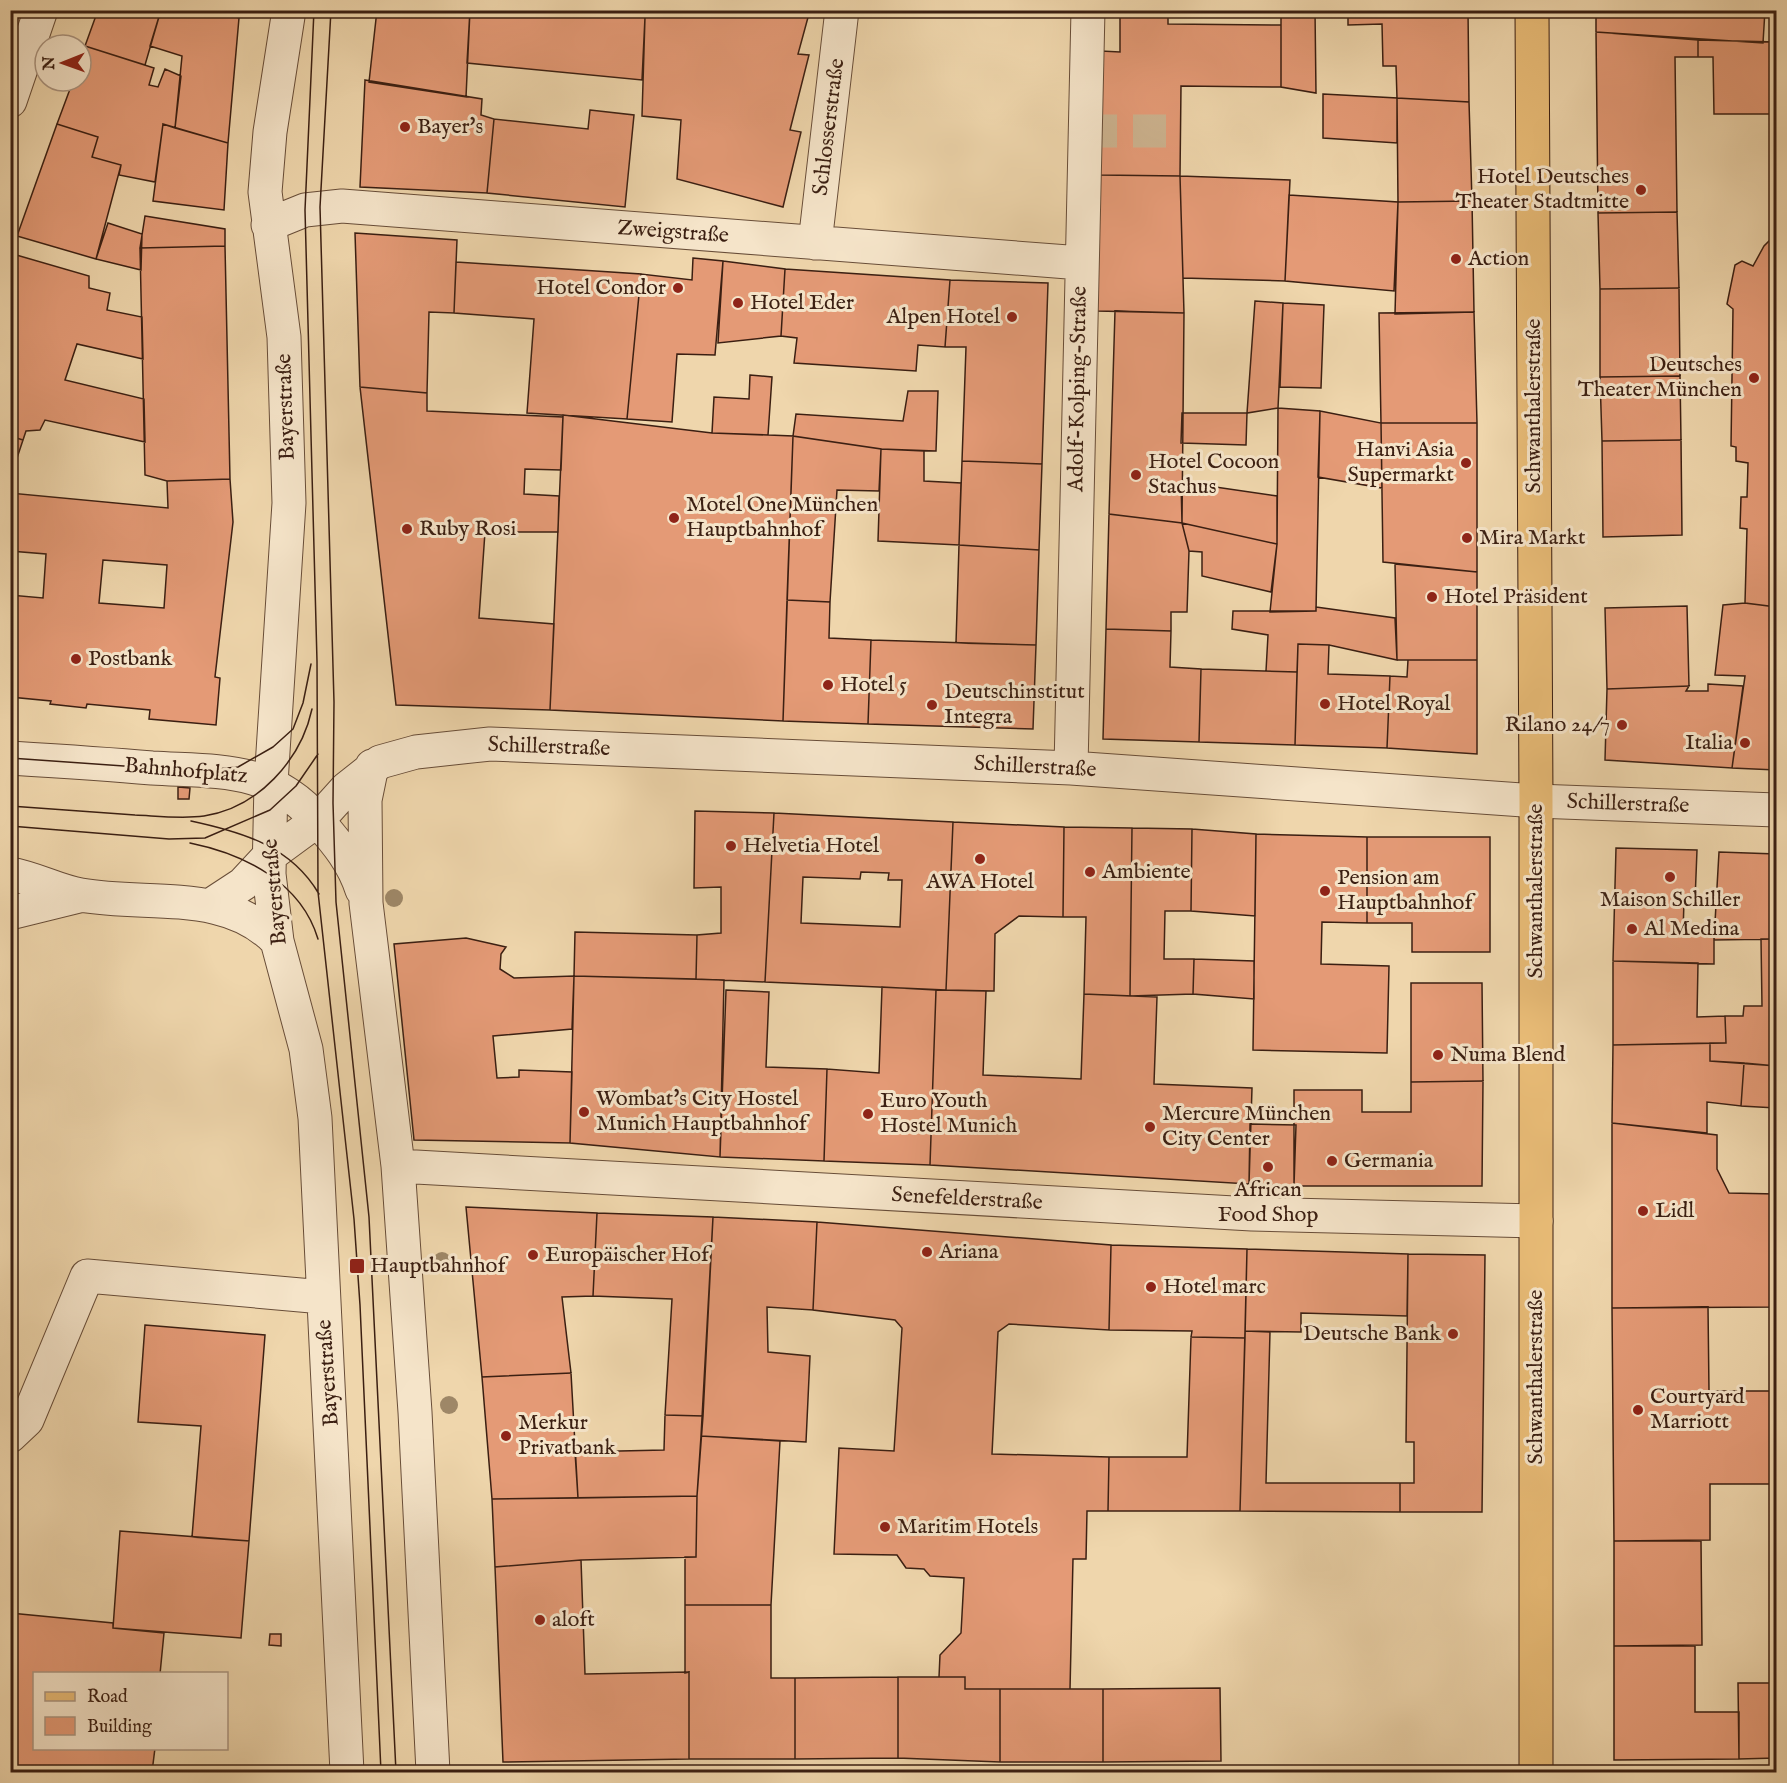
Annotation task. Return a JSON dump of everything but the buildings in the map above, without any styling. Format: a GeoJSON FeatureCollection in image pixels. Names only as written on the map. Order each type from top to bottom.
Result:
{"type":"FeatureCollection","features":[{"type":"Feature","properties":{"kind":"main road","name":"Schwanthalerstraße"},"geometry":{"type":"LineString","coordinates":[[1532,10],[1536,801],[1536,1773]]}},
{"type":"Feature","properties":{"kind":"street"},"geometry":{"type":"LineString","coordinates":[[10,101],[41,10]]}},
{"type":"Feature","properties":{"kind":"street","name":"Bayerstraße"},"geometry":{"type":"LineString","coordinates":[[289,10],[267,162],[265,192],[283,327],[289,503],[271,783],[269,856],[278,942],[311,1072],[333,1454],[346,1773]]}},
{"type":"Feature","properties":{"kind":"street","name":"Schlosserstraße"},"geometry":{"type":"LineString","coordinates":[[815,243],[842,10]]}},
{"type":"Feature","properties":{"kind":"street","name":"Adolf-Kolping-Straße"},"geometry":{"type":"LineString","coordinates":[[1071,768],[1081,263],[1089,10]]}},
{"type":"Feature","properties":{"kind":"street","name":"Zweigstraße"},"geometry":{"type":"LineString","coordinates":[[268,225],[305,210],[342,206],[1081,263]]}},
{"type":"Feature","properties":{"kind":"street","name":"Schillerstraße"},"geometry":{"type":"LineString","coordinates":[[318,820],[346,789],[372,766],[390,758],[416,752],[490,744],[1071,768],[1536,801],[1776,810]]}},
{"type":"Feature","properties":{"kind":"street","name":"Bahnhofplatz"},"geometry":{"type":"LineString","coordinates":[[10,758],[216,771],[257,777],[301,801],[318,820]]}},
{"type":"Feature","properties":{"kind":"street"},"geometry":{"type":"LineString","coordinates":[[372,766],[365,800],[366,903],[398,1166],[415,1412],[433,1773]]}},
{"type":"Feature","properties":{"kind":"street"},"geometry":{"type":"LineString","coordinates":[[211,905],[243,884],[269,856],[318,820],[334,837],[349,859],[366,903]]}},
{"type":"Feature","properties":{"kind":"street"},"geometry":{"type":"LineString","coordinates":[[10,874],[81,895],[211,905],[249,918],[278,942]]}},
{"type":"Feature","properties":{"kind":"street"},"geometry":{"type":"LineString","coordinates":[[10,913],[81,895]]}},
{"type":"Feature","properties":{"kind":"street","name":"Senefelderstraße"},"geometry":{"type":"LineString","coordinates":[[398,1166],[1252,1214],[1536,1221]]}},
{"type":"Feature","properties":{"kind":"street"},"geometry":{"type":"LineString","coordinates":[[10,1436],[27,1420],[87,1276],[323,1297]]}},
{"type":"Feature","properties":{"kind":"tunnel"},"geometry":{"type":"LineString","coordinates":[[1084,131],[1181,131]]}},
{"type":"Feature","properties":{"kind":"tram line"},"geometry":{"type":"LineString","coordinates":[[314,10],[305,210],[317,661],[318,892],[354,1219],[381,1772]]}},
{"type":"Feature","properties":{"kind":"tram line"},"geometry":{"type":"LineString","coordinates":[[331,10],[320,207],[334,702],[333,803],[336,902],[369,1217],[396,1772]]}},
{"type":"Feature","properties":{"kind":"tram line"},"geometry":{"type":"LineString","coordinates":[[10,758],[195,771],[238,767],[273,747],[293,729],[303,703],[311,664]]}},
{"type":"Feature","properties":{"kind":"tram line"},"geometry":{"type":"LineString","coordinates":[[10,806],[178,817],[204,816],[224,811],[242,803],[274,779],[298,746],[312,709]]}},
{"type":"Feature","properties":{"kind":"tram line"},"geometry":{"type":"LineString","coordinates":[[10,826],[169,839],[205,838],[270,810],[296,786],[318,754]]}},
{"type":"Feature","properties":{"kind":"tram line"},"geometry":{"type":"LineString","coordinates":[[191,821],[247,836],[280,853],[308,878],[319,894]]}},
{"type":"Feature","properties":{"kind":"tram line"},"geometry":{"type":"LineString","coordinates":[[190,843],[230,855],[268,874],[284,886],[298,902],[310,919],[318,939]]}},
{"type":"Feature","properties":{"kind":"place","name":"Bayer's"},"geometry":{"type":"Point","coordinates":[405,127]}},
{"type":"Feature","properties":{"kind":"place","name":"Hotel Deutsches Theater Stadtmitte"},"geometry":{"type":"Point","coordinates":[1641,190]}},
{"type":"Feature","properties":{"kind":"place","name":"Action"},"geometry":{"type":"Point","coordinates":[1456,259]}},
{"type":"Feature","properties":{"kind":"place","name":"Hotel Condor"},"geometry":{"type":"Point","coordinates":[678,288]}},
{"type":"Feature","properties":{"kind":"place","name":"Hotel Eder"},"geometry":{"type":"Point","coordinates":[738,303]}},
{"type":"Feature","properties":{"kind":"place","name":"Alpen Hotel"},"geometry":{"type":"Point","coordinates":[1012,317]}},
{"type":"Feature","properties":{"kind":"place","name":"Deutsches Theater München"},"geometry":{"type":"Point","coordinates":[1754,378]}},
{"type":"Feature","properties":{"kind":"place","name":"Hanvi Asia Supermarkt"},"geometry":{"type":"Point","coordinates":[1466,463]}},
{"type":"Feature","properties":{"kind":"place","name":"Hotel Cocoon Stachus"},"geometry":{"type":"Point","coordinates":[1136,475]}},
{"type":"Feature","properties":{"kind":"place","name":"Motel One München Hauptbahnhof"},"geometry":{"type":"Point","coordinates":[674,518]}},
{"type":"Feature","properties":{"kind":"place","name":"Ruby Rosi"},"geometry":{"type":"Point","coordinates":[407,529]}},
{"type":"Feature","properties":{"kind":"place","name":"Mira Markt"},"geometry":{"type":"Point","coordinates":[1467,538]}},
{"type":"Feature","properties":{"kind":"place","name":"Hotel Präsident"},"geometry":{"type":"Point","coordinates":[1432,597]}},
{"type":"Feature","properties":{"kind":"place","name":"Postbank"},"geometry":{"type":"Point","coordinates":[76,659]}},
{"type":"Feature","properties":{"kind":"place","name":"Hotel 5"},"geometry":{"type":"Point","coordinates":[828,685]}},
{"type":"Feature","properties":{"kind":"place","name":"Hotel Royal"},"geometry":{"type":"Point","coordinates":[1325,704]}},
{"type":"Feature","properties":{"kind":"place","name":"Deutschinstitut Integra"},"geometry":{"type":"Point","coordinates":[932,705]}},
{"type":"Feature","properties":{"kind":"place","name":"Rilano 24/7"},"geometry":{"type":"Point","coordinates":[1622,725]}},
{"type":"Feature","properties":{"kind":"place","name":"Italia"},"geometry":{"type":"Point","coordinates":[1745,743]}},
{"type":"Feature","properties":{"kind":"place","name":"Helvetia Hotel"},"geometry":{"type":"Point","coordinates":[731,846]}},
{"type":"Feature","properties":{"kind":"place","name":"AWA Hotel"},"geometry":{"type":"Point","coordinates":[980,859]}},
{"type":"Feature","properties":{"kind":"place","name":"Ambiente"},"geometry":{"type":"Point","coordinates":[1090,872]}},
{"type":"Feature","properties":{"kind":"place","name":"Maison Schiller"},"geometry":{"type":"Point","coordinates":[1670,877]}},
{"type":"Feature","properties":{"kind":"place","name":"Pension am Hauptbahnhof"},"geometry":{"type":"Point","coordinates":[1325,891]}},
{"type":"Feature","properties":{"kind":"place","name":"Al Medina"},"geometry":{"type":"Point","coordinates":[1632,929]}},
{"type":"Feature","properties":{"kind":"place","name":"Numa Blend"},"geometry":{"type":"Point","coordinates":[1438,1055]}},
{"type":"Feature","properties":{"kind":"place","name":"Wombat's City Hostel Munich Hauptbahnhof"},"geometry":{"type":"Point","coordinates":[584,1112]}},
{"type":"Feature","properties":{"kind":"place","name":"Euro Youth Hostel Munich"},"geometry":{"type":"Point","coordinates":[868,1114]}},
{"type":"Feature","properties":{"kind":"place","name":"Mercure München City Center"},"geometry":{"type":"Point","coordinates":[1150,1127]}},
{"type":"Feature","properties":{"kind":"place","name":"Germania"},"geometry":{"type":"Point","coordinates":[1332,1161]}},
{"type":"Feature","properties":{"kind":"place","name":"African Food Shop"},"geometry":{"type":"Point","coordinates":[1268,1167]}},
{"type":"Feature","properties":{"kind":"place","name":"Lidl"},"geometry":{"type":"Point","coordinates":[1643,1211]}},
{"type":"Feature","properties":{"kind":"place","name":"Ariana"},"geometry":{"type":"Point","coordinates":[927,1252]}},
{"type":"Feature","properties":{"kind":"place","name":"Europäischer Hof"},"geometry":{"type":"Point","coordinates":[533,1255]}},
{"type":"Feature","properties":{"kind":"place","name":"Hauptbahnhof"},"geometry":{"type":"Point","coordinates":[357,1266]}},
{"type":"Feature","properties":{"kind":"place","name":"Hotel marc"},"geometry":{"type":"Point","coordinates":[1151,1287]}},
{"type":"Feature","properties":{"kind":"place","name":"Deutsche Bank"},"geometry":{"type":"Point","coordinates":[1453,1334]}},
{"type":"Feature","properties":{"kind":"place","name":"Courtyard Marriott"},"geometry":{"type":"Point","coordinates":[1638,1410]}},
{"type":"Feature","properties":{"kind":"place","name":"Merkur Privatbank"},"geometry":{"type":"Point","coordinates":[506,1436]}},
{"type":"Feature","properties":{"kind":"place","name":"Maritim Hotels"},"geometry":{"type":"Point","coordinates":[885,1527]}},
{"type":"Feature","properties":{"kind":"place","name":"aloft"},"geometry":{"type":"Point","coordinates":[540,1620]}}]}
